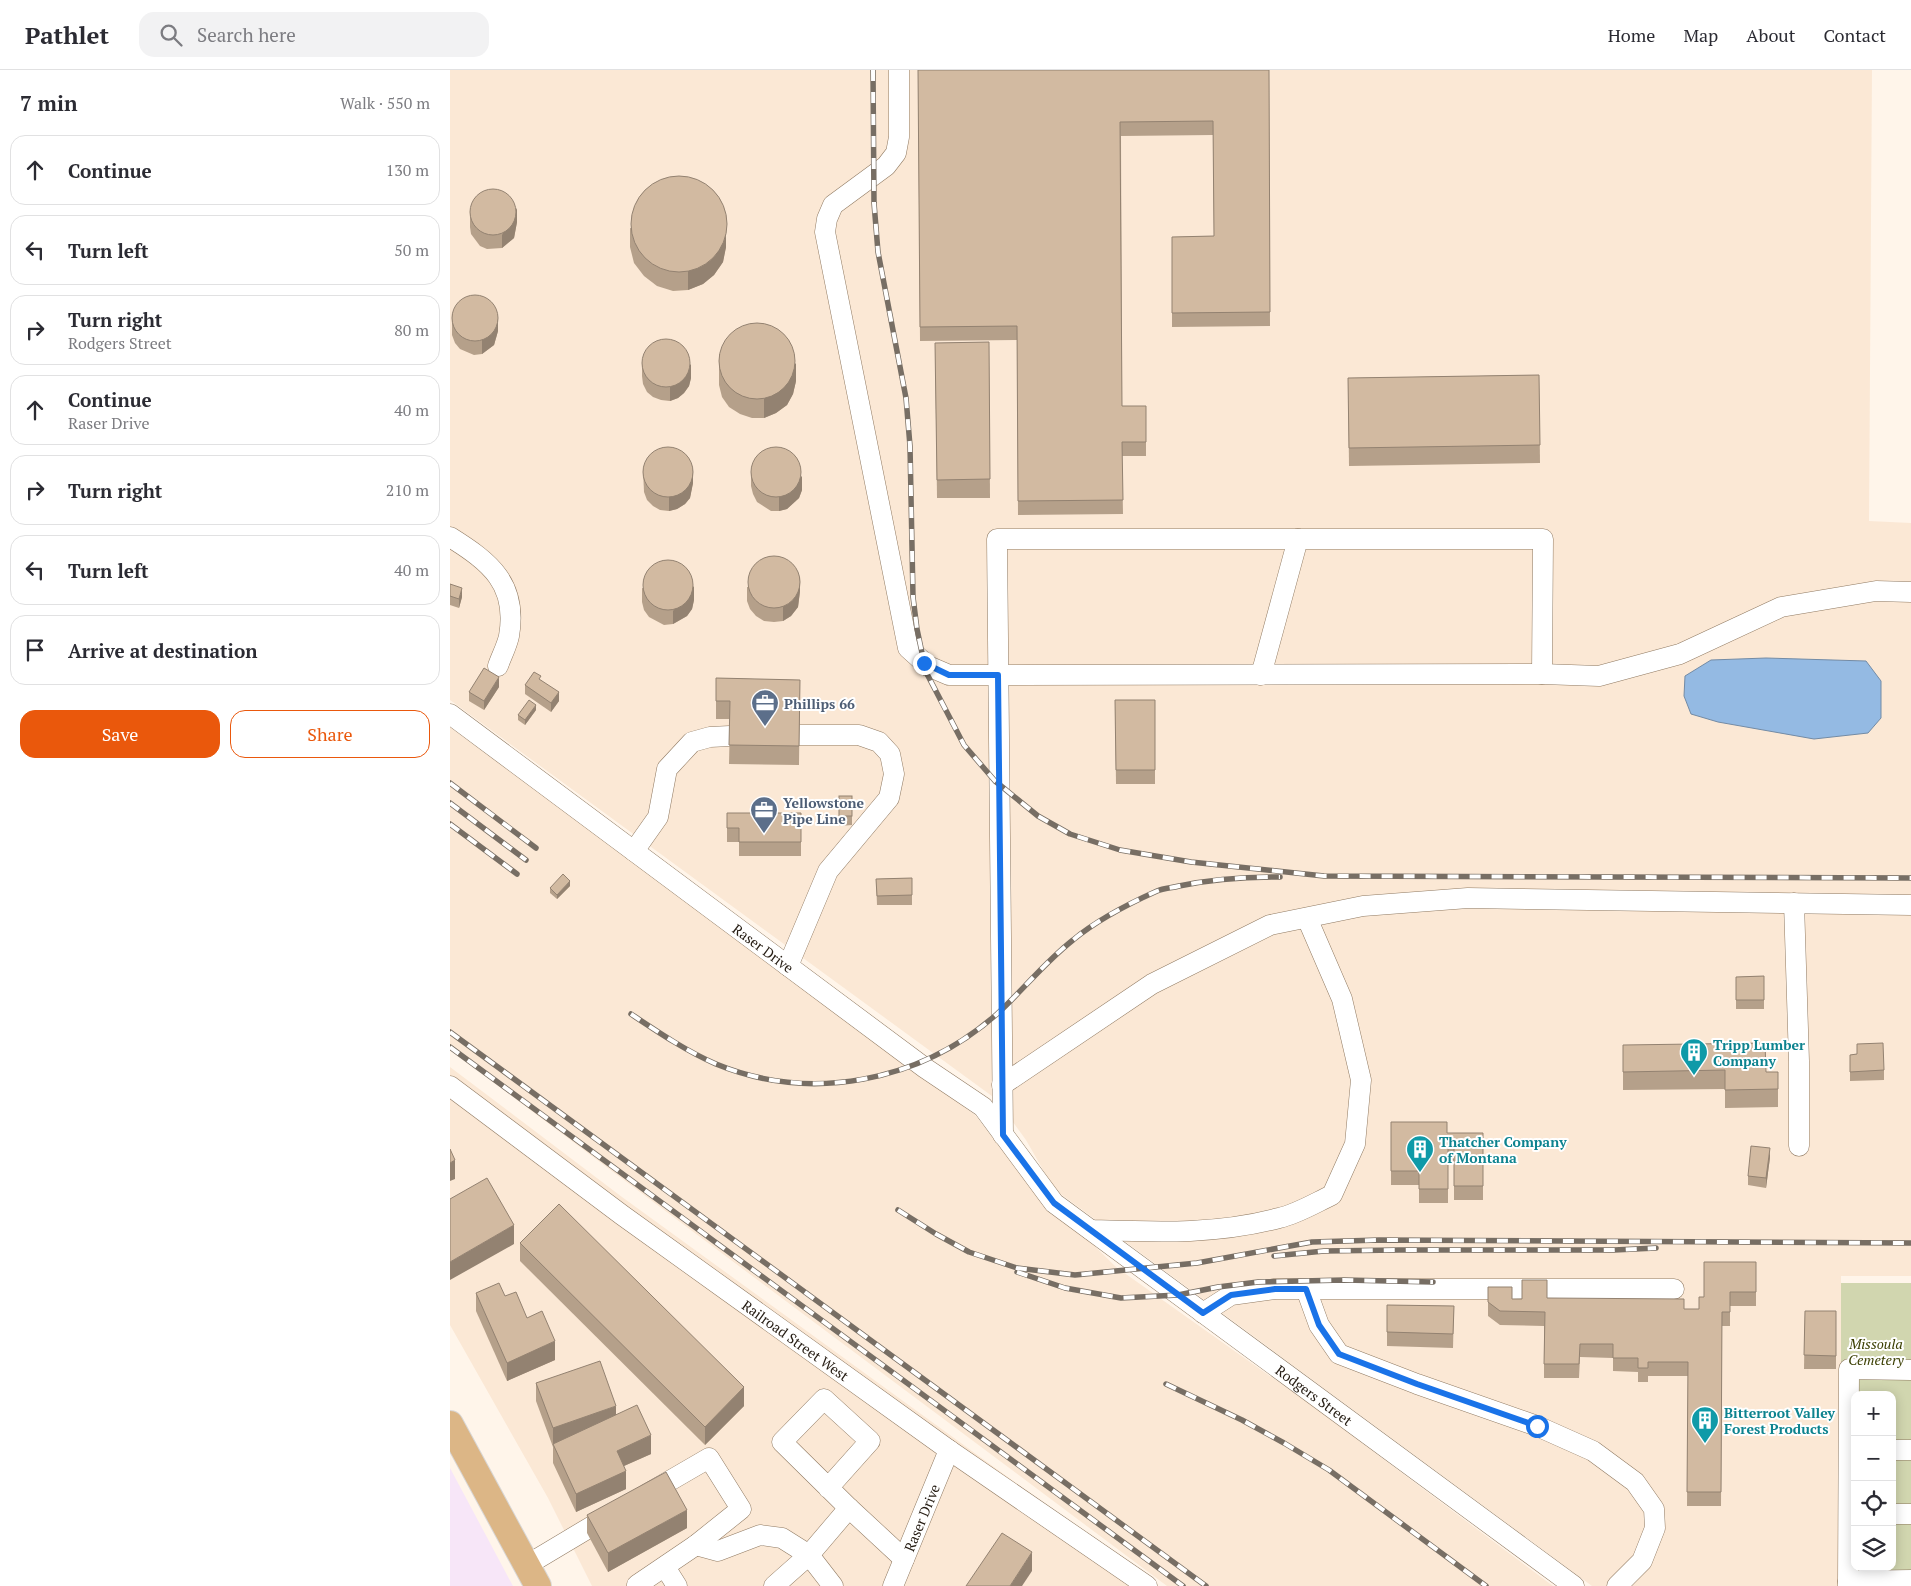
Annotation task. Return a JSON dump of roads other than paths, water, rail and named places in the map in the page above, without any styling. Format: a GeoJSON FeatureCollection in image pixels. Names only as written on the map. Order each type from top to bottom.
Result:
{"type":"FeatureCollection","features":[{"type":"Feature","properties":{"kind":"main road"},"geometry":{"type":"LineString","coordinates":[[450,1424],[532,1576]]}},
{"type":"Feature","properties":{"kind":"street"},"geometry":{"type":"LineString","coordinates":[[899,70],[899,137],[896,153],[886,166],[833,205],[825,232],[908,648],[928,666],[949,675],[1542,674],[1599,676],[1680,654],[1781,607],[1876,591],[1911,592]]}},
{"type":"Feature","properties":{"kind":"street"},"geometry":{"type":"LineString","coordinates":[[450,537],[477,554],[502,579],[510,605],[509,637],[498,666]]}},
{"type":"Feature","properties":{"kind":"street"},"geometry":{"type":"LineString","coordinates":[[1003,1135],[997,539],[1543,539],[1542,674]]}},
{"type":"Feature","properties":{"kind":"street"},"geometry":{"type":"LineString","coordinates":[[1261,675],[1298,539]]}},
{"type":"Feature","properties":{"kind":"street","name":"Raser Drive"},"geometry":{"type":"LineString","coordinates":[[450,714],[925,1068],[983,1107],[1054,1203]]}},
{"type":"Feature","properties":{"kind":"street"},"geometry":{"type":"LineString","coordinates":[[788,966],[828,871],[889,798],[894,774],[890,754],[880,742],[860,735],[800,735]]}},
{"type":"Feature","properties":{"kind":"street"},"geometry":{"type":"LineString","coordinates":[[634,851],[658,817],[668,769],[692,742],[710,737],[730,736]]}},
{"type":"Feature","properties":{"kind":"street"},"geometry":{"type":"LineString","coordinates":[[1002,1085],[1152,984],[1270,925],[1363,906],[1468,898],[1911,905]]}},
{"type":"Feature","properties":{"kind":"street"},"geometry":{"type":"LineString","coordinates":[[1794,903],[1799,1061],[1799,1146]]}},
{"type":"Feature","properties":{"kind":"street"},"geometry":{"type":"LineString","coordinates":[[1091,1230],[1151,1232],[1213,1231],[1281,1218],[1332,1195],[1355,1144],[1361,1080],[1342,999],[1307,918]]}},
{"type":"Feature","properties":{"kind":"street","name":"Railroad Street West"},"geometry":{"type":"LineString","coordinates":[[450,1086],[622,1215],[949,1450],[1147,1586]]}},
{"type":"Feature","properties":{"kind":"street","name":"Rodgers Street"},"geometry":{"type":"LineString","coordinates":[[1054,1203],[1574,1586]]}},
{"type":"Feature","properties":{"kind":"street"},"geometry":{"type":"LineString","coordinates":[[1203,1313],[1231,1295],[1275,1289],[1674,1289]]}},
{"type":"Feature","properties":{"kind":"street"},"geometry":{"type":"LineString","coordinates":[[1306,1289],[1319,1325],[1339,1354],[1417,1384],[1537,1426],[1593,1451],[1635,1482],[1654,1509],[1655,1528],[1642,1561],[1617,1586]]}},
{"type":"Feature","properties":{"kind":"street"},"geometry":{"type":"LineString","coordinates":[[1851,1450],[1849,1368],[1911,1370]]}},
{"type":"Feature","properties":{"kind":"street","name":"Raser Drive"},"geometry":{"type":"LineString","coordinates":[[893,1586],[949,1450]]}},
{"type":"Feature","properties":{"kind":"street"},"geometry":{"type":"LineString","coordinates":[[1896,1450],[1911,1450]]}},
{"type":"Feature","properties":{"kind":"street"},"geometry":{"type":"LineString","coordinates":[[532,1576],[629,1504],[709,1458],[741,1509],[696,1545],[636,1586]]}},
{"type":"Feature","properties":{"kind":"street"},"geometry":{"type":"LineString","coordinates":[[828,1488],[904,1559]]}},
{"type":"Feature","properties":{"kind":"street"},"geometry":{"type":"LineString","coordinates":[[774,1586],[809,1556],[849,1508]]}},
{"type":"Feature","properties":{"kind":"street"},"geometry":{"type":"LineString","coordinates":[[1851,1514],[1848,1583],[1911,1580]]}},
{"type":"Feature","properties":{"kind":"street"},"geometry":{"type":"LineString","coordinates":[[1896,1514],[1911,1514]]}},
{"type":"Feature","properties":{"kind":"street"},"geometry":{"type":"LineString","coordinates":[[696,1545],[718,1551],[760,1535],[782,1538],[809,1556],[833,1586]]}},
{"type":"Feature","properties":{"kind":"street"},"geometry":{"type":"LineString","coordinates":[[665,1567],[677,1586]]}},
{"type":"Feature","properties":{"kind":"water"},"geometry":{"type":"Polygon","coordinates":[[[1766,658],[1866,661],[1881,681],[1881,718],[1868,733],[1814,739],[1718,722],[1691,714],[1684,696],[1685,676],[1711,660],[1766,658]]]}},
{"type":"Feature","properties":{"kind":"railway"},"geometry":{"type":"LineString","coordinates":[[873,70],[874,203],[878,252],[906,398],[910,446],[913,597],[917,629],[926,672],[964,745],[995,781],[1038,816],[1070,834],[1120,850],[1191,862],[1324,876],[1911,878]]}},
{"type":"Feature","properties":{"kind":"railway"},"geometry":{"type":"LineString","coordinates":[[450,783],[536,848]]}},
{"type":"Feature","properties":{"kind":"railway"},"geometry":{"type":"LineString","coordinates":[[450,803],[526,860]]}},
{"type":"Feature","properties":{"kind":"railway"},"geometry":{"type":"LineString","coordinates":[[450,824],[517,874]]}},
{"type":"Feature","properties":{"kind":"railway"},"geometry":{"type":"LineString","coordinates":[[631,1014],[672,1041],[705,1059],[752,1076],[789,1082],[826,1083],[863,1079],[899,1070],[934,1056],[967,1037],[997,1014],[1053,957],[1073,940],[1102,919],[1135,901],[1160,890],[1204,882],[1255,877],[1280,877]]}},
{"type":"Feature","properties":{"kind":"railway"},"geometry":{"type":"LineString","coordinates":[[450,1032],[1206,1586]]}},
{"type":"Feature","properties":{"kind":"railway"},"geometry":{"type":"LineString","coordinates":[[450,1047],[1183,1586]]}},
{"type":"Feature","properties":{"kind":"railway"},"geometry":{"type":"LineString","coordinates":[[898,1210],[969,1252],[1017,1268],[1075,1275],[1197,1263],[1312,1242],[1379,1240],[1911,1243]]}},
{"type":"Feature","properties":{"kind":"railway"},"geometry":{"type":"LineString","coordinates":[[1274,1256],[1324,1251],[1614,1250],[1656,1248]]}},
{"type":"Feature","properties":{"kind":"railway"},"geometry":{"type":"LineString","coordinates":[[1017,1272],[1065,1288],[1121,1298],[1178,1295],[1258,1282],[1344,1280],[1433,1282]]}},
{"type":"Feature","properties":{"kind":"railway"},"geometry":{"type":"LineString","coordinates":[[1166,1384],[1242,1420],[1329,1470],[1486,1586]]}},
{"type":"Feature","properties":{"kind":"place","name":"Phillips 66"},"geometry":{"type":"Point","coordinates":[765,727]}},
{"type":"Feature","properties":{"kind":"place","name":"Yellowstone Pipe Line"},"geometry":{"type":"Point","coordinates":[764,834]}},
{"type":"Feature","properties":{"kind":"place","name":"Tripp Lumber Company"},"geometry":{"type":"Point","coordinates":[1694,1076]}},
{"type":"Feature","properties":{"kind":"place","name":"Thatcher Company of Montana"},"geometry":{"type":"Point","coordinates":[1420,1173]}},
{"type":"Feature","properties":{"kind":"place","name":"Bitterroot Valley Forest Products"},"geometry":{"type":"Point","coordinates":[1705,1444]}},
{"type":"Feature","properties":{"kind":"park label","name":"Missoula Cemetery"},"geometry":{"type":"Point","coordinates":[1876,1352]}}]}
